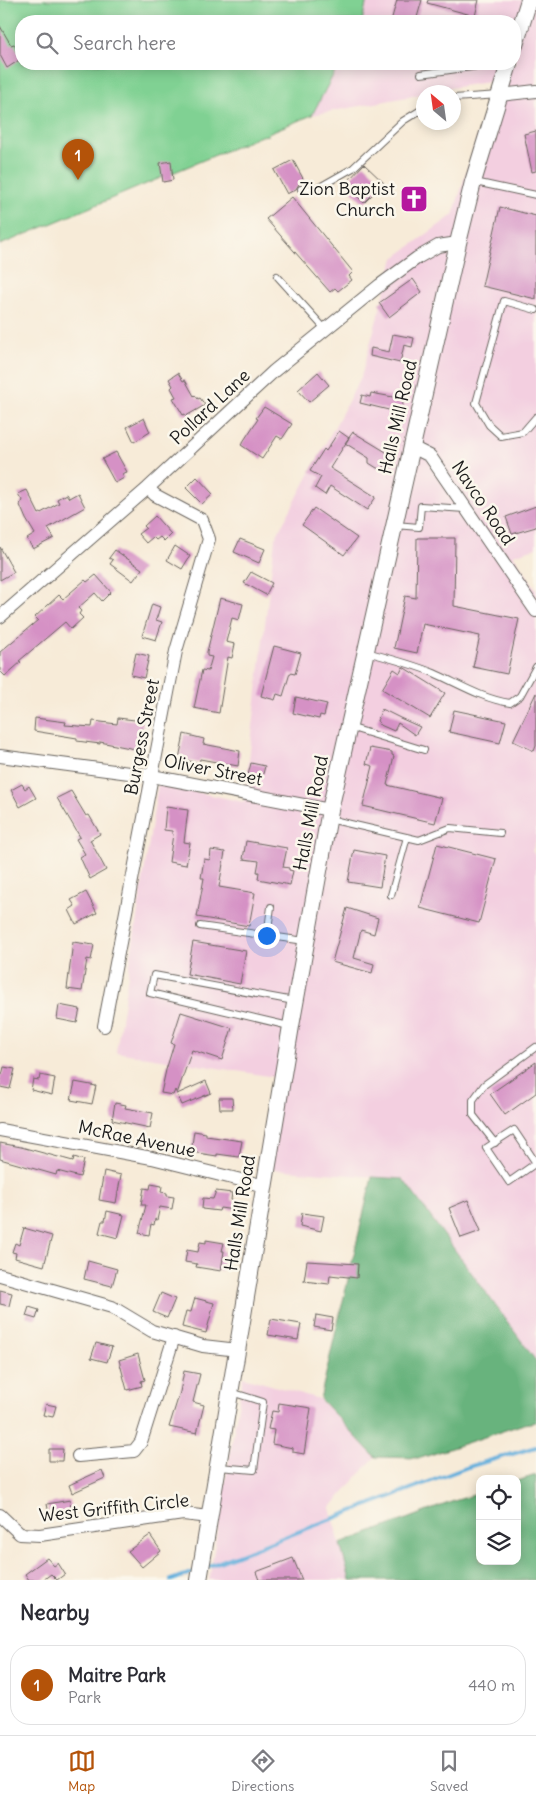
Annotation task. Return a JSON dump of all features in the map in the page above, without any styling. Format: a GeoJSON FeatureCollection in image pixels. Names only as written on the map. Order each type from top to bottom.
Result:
{"type":"FeatureCollection","features":[{"type":"Feature","properties":{"kind":"street"},"geometry":{"type":"LineString","coordinates":[[521,26],[529,0]]}},
{"type":"Feature","properties":{"kind":"street","name":"Halls Mill Road"},"geometry":{"type":"LineString","coordinates":[[199,1580],[295,1001],[330,815],[458,243],[507,70]]}},
{"type":"Feature","properties":{"kind":"street"},"geometry":{"type":"LineString","coordinates":[[500,95],[536,91]]}},
{"type":"Feature","properties":{"kind":"street","name":"Pollard Lane"},"geometry":{"type":"LineString","coordinates":[[0,617],[148,488],[274,371],[380,285],[417,258],[438,246],[458,243]]}},
{"type":"Feature","properties":{"kind":"street","name":"Navco Road"},"geometry":{"type":"LineString","coordinates":[[412,447],[430,456],[536,609]]}},
{"type":"Feature","properties":{"kind":"street","name":"Burgess Street"},"geometry":{"type":"LineString","coordinates":[[104,1026],[176,651],[209,539],[202,520],[155,496],[148,488]]}},
{"type":"Feature","properties":{"kind":"street","name":"Oliver Street"},"geometry":{"type":"LineString","coordinates":[[0,756],[152,776],[330,815]]}},
{"type":"Feature","properties":{"kind":"street","name":"McRae Avenue"},"geometry":{"type":"LineString","coordinates":[[0,1130],[152,1158],[265,1186]]}},
{"type":"Feature","properties":{"kind":"street"},"geometry":{"type":"LineString","coordinates":[[0,1275],[112,1306],[152,1330],[174,1337],[203,1346],[238,1350]]}},
{"type":"Feature","properties":{"kind":"street"},"geometry":{"type":"LineString","coordinates":[[78,1456],[134,1451],[141,1442],[174,1337]]}},
{"type":"Feature","properties":{"kind":"street","name":"West Griffith Circle"},"geometry":{"type":"LineString","coordinates":[[0,1515],[20,1534],[40,1535],[183,1514],[210,1517]]}},
{"type":"Feature","properties":{"kind":"lane"},"geometry":{"type":"LineString","coordinates":[[421,74],[450,70]]}},
{"type":"Feature","properties":{"kind":"lane"},"geometry":{"type":"LineString","coordinates":[[461,97],[500,95]]}},
{"type":"Feature","properties":{"kind":"lane"},"geometry":{"type":"LineString","coordinates":[[301,189],[316,189],[353,168],[403,121],[416,113]]}},
{"type":"Feature","properties":{"kind":"lane"},"geometry":{"type":"LineString","coordinates":[[474,182],[536,195]]}},
{"type":"Feature","properties":{"kind":"lane"},"geometry":{"type":"LineString","coordinates":[[276,276],[326,329]]}},
{"type":"Feature","properties":{"kind":"lane"},"geometry":{"type":"LineString","coordinates":[[536,310],[504,301],[476,403],[489,425],[501,436],[523,432],[536,417]]}},
{"type":"Feature","properties":{"kind":"lane"},"geometry":{"type":"LineString","coordinates":[[394,525],[419,527],[421,506],[466,509]]}},
{"type":"Feature","properties":{"kind":"lane"},"geometry":{"type":"LineString","coordinates":[[366,652],[404,662],[433,673],[494,701],[510,703],[520,696],[536,667]]}},
{"type":"Feature","properties":{"kind":"lane"},"geometry":{"type":"LineString","coordinates":[[349,728],[424,750]]}},
{"type":"Feature","properties":{"kind":"lane"},"geometry":{"type":"LineString","coordinates":[[330,815],[418,840],[450,828],[500,833]]}},
{"type":"Feature","properties":{"kind":"lane"},"geometry":{"type":"LineString","coordinates":[[392,895],[407,837]]}},
{"type":"Feature","properties":{"kind":"lane"},"geometry":{"type":"LineString","coordinates":[[267,936],[271,907]]}},
{"type":"Feature","properties":{"kind":"lane"},"geometry":{"type":"LineString","coordinates":[[200,926],[307,942]]}},
{"type":"Feature","properties":{"kind":"lane"},"geometry":{"type":"LineString","coordinates":[[291,1026],[150,993],[154,975],[295,1001]]}},
{"type":"Feature","properties":{"kind":"lane"},"geometry":{"type":"LineString","coordinates":[[494,1142],[473,1115],[473,1100],[484,1085],[536,1047]]}},
{"type":"Feature","properties":{"kind":"lane"},"geometry":{"type":"LineString","coordinates":[[514,1130],[536,1163],[509,1182],[486,1148],[514,1130]]}},
{"type":"Feature","properties":{"kind":"lane"},"geometry":{"type":"LineString","coordinates":[[219,1467],[254,1470],[263,1402],[231,1392]]}},
{"type":"Feature","properties":{"kind":"shaded area"},"geometry":{"type":"Polygon","coordinates":[[[367,0],[536,0],[536,548],[513,555],[536,589],[536,840],[532,851],[536,856],[536,1361],[403,1179],[258,1168],[274,1077],[116,1052],[158,784],[244,802],[275,539],[361,377],[394,258],[453,215],[495,81],[461,86],[416,85],[416,95],[312,115],[336,70],[521,70],[521,15],[363,15],[367,0]]]}},
{"type":"Feature","properties":{"kind":"shaded area"},"geometry":{"type":"Polygon","coordinates":[[[243,1377],[319,1399],[375,1457],[330,1508],[350,1580],[209,1580],[243,1377]]]}},
{"type":"Feature","properties":{"kind":"green space"},"geometry":{"type":"Polygon","coordinates":[[[0,0],[367,0],[363,15],[15,15],[15,70],[336,70],[312,115],[268,133],[268,135],[261,136],[0,245],[0,0]]]}},
{"type":"Feature","properties":{"kind":"green space"},"geometry":{"type":"Polygon","coordinates":[[[372,1177],[403,1179],[536,1361],[536,1422],[524,1424],[421,1458],[375,1457],[320,1399],[372,1177]]]}},
{"type":"Feature","properties":{"kind":"green space"},"geometry":{"type":"Polygon","coordinates":[[[536,1475],[536,1580],[350,1580],[340,1544],[476,1494],[476,1565],[521,1565],[521,1480],[536,1475]]]}},
{"type":"Feature","properties":{"kind":"building"},"geometry":{"type":"Polygon","coordinates":[[[397,0],[422,0],[418,15],[393,15],[397,0]]]}},
{"type":"Feature","properties":{"kind":"building"},"geometry":{"type":"Polygon","coordinates":[[[428,0],[479,0],[475,15],[427,3],[428,0]]]}},
{"type":"Feature","properties":{"kind":"building"},"geometry":{"type":"Polygon","coordinates":[[[0,26],[11,45],[14,44],[15,46],[15,63],[7,68],[0,55],[0,26]]]}},
{"type":"Feature","properties":{"kind":"building"},"geometry":{"type":"Polygon","coordinates":[[[536,131],[536,171],[532,172],[524,134],[536,131]]]}},
{"type":"Feature","properties":{"kind":"building"},"geometry":{"type":"Polygon","coordinates":[[[293,160],[306,184],[299,184],[296,189],[287,194],[274,170],[293,160]]]}},
{"type":"Feature","properties":{"kind":"building"},"geometry":{"type":"Polygon","coordinates":[[[171,161],[173,180],[163,182],[160,163],[171,161]]]}},
{"type":"Feature","properties":{"kind":"building"},"geometry":{"type":"Polygon","coordinates":[[[364,164],[384,183],[364,203],[345,184],[364,164]]]}},
{"type":"Feature","properties":{"kind":"building"},"geometry":{"type":"Polygon","coordinates":[[[292,197],[353,272],[349,276],[352,280],[338,291],[335,288],[330,292],[266,219],[292,197]]]}},
{"type":"Feature","properties":{"kind":"building"},"geometry":{"type":"Polygon","coordinates":[[[500,207],[536,216],[536,299],[482,286],[500,207]]]}},
{"type":"Feature","properties":{"kind":"building"},"geometry":{"type":"Polygon","coordinates":[[[413,279],[422,292],[389,317],[379,303],[413,279]]]}},
{"type":"Feature","properties":{"kind":"building"},"geometry":{"type":"Polygon","coordinates":[[[393,334],[414,338],[412,347],[404,345],[400,363],[370,356],[371,348],[389,352],[393,334]]]}},
{"type":"Feature","properties":{"kind":"building"},"geometry":{"type":"Polygon","coordinates":[[[318,372],[329,385],[309,402],[298,390],[318,372]]]}},
{"type":"Feature","properties":{"kind":"building"},"geometry":{"type":"Polygon","coordinates":[[[178,373],[183,381],[185,380],[194,396],[198,399],[200,398],[205,405],[186,416],[185,414],[183,415],[173,398],[176,397],[169,379],[178,373]]]}},
{"type":"Feature","properties":{"kind":"building"},"geometry":{"type":"Polygon","coordinates":[[[371,393],[404,399],[401,413],[360,403],[362,395],[370,397],[371,393]]]}},
{"type":"Feature","properties":{"kind":"building"},"geometry":{"type":"Polygon","coordinates":[[[264,407],[292,424],[282,439],[277,436],[262,459],[241,445],[264,407]]]}},
{"type":"Feature","properties":{"kind":"building"},"geometry":{"type":"Polygon","coordinates":[[[144,418],[150,432],[134,442],[127,427],[144,418]]]}},
{"type":"Feature","properties":{"kind":"building"},"geometry":{"type":"Polygon","coordinates":[[[339,431],[349,438],[330,468],[376,497],[367,510],[330,486],[325,495],[315,488],[321,477],[310,471],[324,449],[326,451],[339,431]]]}},
{"type":"Feature","properties":{"kind":"building"},"geometry":{"type":"Polygon","coordinates":[[[353,432],[396,458],[390,468],[385,465],[382,470],[377,468],[369,463],[369,458],[345,443],[353,432]]]}},
{"type":"Feature","properties":{"kind":"building"},"geometry":{"type":"Polygon","coordinates":[[[116,452],[127,472],[122,474],[124,478],[115,483],[102,459],[116,452]]]}},
{"type":"Feature","properties":{"kind":"building"},"geometry":{"type":"Polygon","coordinates":[[[197,477],[213,494],[202,504],[186,488],[197,477]]]}},
{"type":"Feature","properties":{"kind":"building"},"geometry":{"type":"Polygon","coordinates":[[[27,490],[39,514],[59,503],[57,499],[66,494],[69,498],[78,493],[85,507],[48,528],[54,538],[33,549],[27,539],[35,534],[20,505],[22,500],[18,494],[27,490]]]}},
{"type":"Feature","properties":{"kind":"building"},"geometry":{"type":"Polygon","coordinates":[[[536,506],[536,527],[512,534],[506,517],[536,506]]]}},
{"type":"Feature","properties":{"kind":"building"},"geometry":{"type":"Polygon","coordinates":[[[314,508],[357,538],[344,555],[302,525],[314,508]]]}},
{"type":"Feature","properties":{"kind":"building"},"geometry":{"type":"Polygon","coordinates":[[[155,516],[171,534],[164,541],[160,537],[156,540],[153,537],[146,543],[138,534],[146,528],[144,526],[155,516]]]}},
{"type":"Feature","properties":{"kind":"building"},"geometry":{"type":"Polygon","coordinates":[[[417,538],[455,538],[454,606],[519,619],[507,674],[473,667],[480,636],[423,624],[417,653],[394,648],[405,596],[416,598],[417,538]]]}},
{"type":"Feature","properties":{"kind":"building"},"geometry":{"type":"Polygon","coordinates":[[[240,539],[265,549],[259,563],[234,552],[240,539]]]}},
{"type":"Feature","properties":{"kind":"building"},"geometry":{"type":"Polygon","coordinates":[[[175,546],[190,556],[182,569],[167,560],[175,546]]]}},
{"type":"Feature","properties":{"kind":"building"},"geometry":{"type":"Polygon","coordinates":[[[0,547],[14,572],[0,580],[0,547]]]}},
{"type":"Feature","properties":{"kind":"building"},"geometry":{"type":"Polygon","coordinates":[[[115,550],[142,569],[133,581],[110,564],[113,560],[109,558],[115,550]]]}},
{"type":"Feature","properties":{"kind":"building"},"geometry":{"type":"Polygon","coordinates":[[[251,572],[272,583],[266,595],[244,583],[251,572]]]}},
{"type":"Feature","properties":{"kind":"building"},"geometry":{"type":"Polygon","coordinates":[[[96,575],[111,592],[102,601],[95,593],[78,608],[81,611],[79,614],[83,618],[71,629],[65,622],[19,661],[21,662],[5,676],[0,671],[0,652],[38,620],[35,617],[59,595],[63,599],[85,580],[87,582],[96,575]]]}},
{"type":"Feature","properties":{"kind":"building"},"geometry":{"type":"Polygon","coordinates":[[[220,598],[243,604],[239,620],[232,618],[226,642],[235,644],[232,658],[228,657],[219,713],[194,708],[202,670],[208,671],[212,657],[207,656],[207,652],[220,598]]]}},
{"type":"Feature","properties":{"kind":"building"},"geometry":{"type":"Polygon","coordinates":[[[152,604],[160,607],[156,620],[162,622],[156,640],[142,636],[152,604]]]}},
{"type":"Feature","properties":{"kind":"building"},"geometry":{"type":"Polygon","coordinates":[[[274,646],[301,653],[295,674],[290,673],[283,696],[277,694],[275,700],[261,696],[274,646]]]}},
{"type":"Feature","properties":{"kind":"building"},"geometry":{"type":"Polygon","coordinates":[[[136,653],[149,656],[144,678],[131,675],[136,653]]]}},
{"type":"Feature","properties":{"kind":"building"},"geometry":{"type":"Polygon","coordinates":[[[403,667],[445,693],[430,718],[382,689],[394,669],[400,673],[403,667]]]}},
{"type":"Feature","properties":{"kind":"building"},"geometry":{"type":"Polygon","coordinates":[[[536,693],[536,746],[534,751],[513,741],[536,693]]]}},
{"type":"Feature","properties":{"kind":"building"},"geometry":{"type":"Polygon","coordinates":[[[296,697],[327,704],[324,716],[320,715],[319,719],[293,713],[296,697]]]}},
{"type":"Feature","properties":{"kind":"building"},"geometry":{"type":"Polygon","coordinates":[[[382,709],[420,727],[415,735],[398,723],[394,731],[378,724],[379,722],[377,721],[382,709]]]}},
{"type":"Feature","properties":{"kind":"building"},"geometry":{"type":"Polygon","coordinates":[[[454,710],[506,721],[500,743],[449,732],[454,710]]]}},
{"type":"Feature","properties":{"kind":"building"},"geometry":{"type":"Polygon","coordinates":[[[35,718],[66,722],[65,725],[92,727],[93,721],[117,724],[118,718],[143,721],[140,750],[100,742],[100,744],[77,741],[77,738],[34,731],[35,718]]]}},
{"type":"Feature","properties":{"kind":"building"},"geometry":{"type":"Polygon","coordinates":[[[184,734],[204,739],[203,744],[240,751],[238,766],[200,759],[199,763],[179,759],[184,734]]]}},
{"type":"Feature","properties":{"kind":"building"},"geometry":{"type":"Polygon","coordinates":[[[370,748],[392,752],[394,756],[387,785],[442,798],[435,823],[363,806],[373,766],[366,764],[370,748]]]}},
{"type":"Feature","properties":{"kind":"building"},"geometry":{"type":"Polygon","coordinates":[[[251,763],[265,766],[262,778],[248,775],[251,763]]]}},
{"type":"Feature","properties":{"kind":"building"},"geometry":{"type":"Polygon","coordinates":[[[22,784],[25,789],[29,786],[36,798],[20,807],[11,790],[22,784]]]}},
{"type":"Feature","properties":{"kind":"building"},"geometry":{"type":"Polygon","coordinates":[[[71,791],[86,816],[89,815],[100,834],[90,840],[106,870],[90,879],[80,857],[85,854],[76,839],[80,837],[57,798],[71,791]]]}},
{"type":"Feature","properties":{"kind":"building"},"geometry":{"type":"Polygon","coordinates":[[[166,807],[188,810],[184,842],[190,843],[186,865],[169,862],[173,834],[172,831],[164,830],[166,807]]]}},
{"type":"Feature","properties":{"kind":"building"},"geometry":{"type":"Polygon","coordinates":[[[246,841],[287,848],[283,867],[293,871],[290,885],[258,879],[259,861],[243,859],[246,841]]]}},
{"type":"Feature","properties":{"kind":"building"},"geometry":{"type":"Polygon","coordinates":[[[437,844],[496,859],[479,923],[420,908],[437,844]]]}},
{"type":"Feature","properties":{"kind":"building"},"geometry":{"type":"Polygon","coordinates":[[[211,850],[225,852],[219,887],[255,893],[249,926],[197,917],[204,878],[201,878],[204,859],[210,860],[211,850]]]}},
{"type":"Feature","properties":{"kind":"building"},"geometry":{"type":"Polygon","coordinates":[[[354,850],[385,856],[380,887],[348,882],[354,850]]]}},
{"type":"Feature","properties":{"kind":"building"},"geometry":{"type":"Polygon","coordinates":[[[86,892],[97,913],[76,924],[69,910],[75,906],[71,900],[86,892]]]}},
{"type":"Feature","properties":{"kind":"building"},"geometry":{"type":"Polygon","coordinates":[[[347,908],[378,918],[374,934],[361,930],[354,958],[374,964],[372,973],[332,962],[347,908]]]}},
{"type":"Feature","properties":{"kind":"building"},"geometry":{"type":"Polygon","coordinates":[[[73,942],[94,945],[91,960],[87,959],[82,991],[67,989],[73,942]]]}},
{"type":"Feature","properties":{"kind":"building"},"geometry":{"type":"Polygon","coordinates":[[[193,942],[246,951],[240,984],[187,974],[193,942]]]}},
{"type":"Feature","properties":{"kind":"building"},"geometry":{"type":"Polygon","coordinates":[[[59,1005],[80,1009],[77,1023],[57,1019],[59,1005]]]}},
{"type":"Feature","properties":{"kind":"building"},"geometry":{"type":"Polygon","coordinates":[[[181,1012],[232,1028],[222,1060],[192,1050],[177,1094],[206,1081],[211,1093],[182,1105],[175,1090],[173,1095],[161,1093],[174,1044],[171,1043],[181,1012]]]}},
{"type":"Feature","properties":{"kind":"building"},"geometry":{"type":"Polygon","coordinates":[[[536,1062],[536,1093],[505,1115],[490,1094],[536,1062]]]}},
{"type":"Feature","properties":{"kind":"building"},"geometry":{"type":"Polygon","coordinates":[[[4,1067],[15,1069],[10,1089],[0,1087],[0,1074],[2,1075],[4,1067]]]}},
{"type":"Feature","properties":{"kind":"building"},"geometry":{"type":"Polygon","coordinates":[[[40,1075],[55,1078],[52,1095],[31,1090],[33,1079],[39,1080],[40,1075]]]}},
{"type":"Feature","properties":{"kind":"building"},"geometry":{"type":"Polygon","coordinates":[[[75,1082],[96,1086],[92,1104],[71,1100],[75,1082]]]}},
{"type":"Feature","properties":{"kind":"building"},"geometry":{"type":"Polygon","coordinates":[[[219,1098],[232,1098],[233,1109],[220,1109],[219,1098]]]}},
{"type":"Feature","properties":{"kind":"building"},"geometry":{"type":"Polygon","coordinates":[[[115,1103],[126,1105],[125,1108],[153,1113],[150,1128],[112,1120],[115,1103]]]}},
{"type":"Feature","properties":{"kind":"building"},"geometry":{"type":"Polygon","coordinates":[[[194,1131],[206,1133],[206,1136],[242,1141],[239,1157],[191,1152],[194,1131]]]}},
{"type":"Feature","properties":{"kind":"building"},"geometry":{"type":"Polygon","coordinates":[[[0,1143],[73,1161],[74,1157],[84,1160],[80,1177],[57,1171],[56,1175],[0,1159],[0,1143]]]}},
{"type":"Feature","properties":{"kind":"building"},"geometry":{"type":"Polygon","coordinates":[[[104,1171],[121,1175],[116,1203],[99,1200],[104,1171]]]}},
{"type":"Feature","properties":{"kind":"building"},"geometry":{"type":"Polygon","coordinates":[[[151,1184],[162,1186],[161,1192],[167,1193],[167,1196],[174,1197],[172,1209],[160,1207],[157,1220],[155,1219],[154,1225],[151,1224],[149,1235],[139,1233],[146,1205],[141,1205],[144,1188],[150,1189],[151,1184]]]}},
{"type":"Feature","properties":{"kind":"building"},"geometry":{"type":"Polygon","coordinates":[[[216,1191],[232,1193],[231,1200],[235,1201],[234,1210],[220,1208],[219,1211],[202,1209],[203,1198],[213,1199],[216,1191]]]}},
{"type":"Feature","properties":{"kind":"building"},"geometry":{"type":"Polygon","coordinates":[[[468,1200],[481,1231],[461,1238],[449,1208],[468,1200]]]}},
{"type":"Feature","properties":{"kind":"building"},"geometry":{"type":"Polygon","coordinates":[[[107,1211],[124,1215],[118,1238],[99,1233],[102,1221],[105,1221],[107,1211]]]}},
{"type":"Feature","properties":{"kind":"building"},"geometry":{"type":"Polygon","coordinates":[[[302,1213],[324,1216],[321,1231],[300,1226],[302,1213]]]}},
{"type":"Feature","properties":{"kind":"building"},"geometry":{"type":"Polygon","coordinates":[[[24,1228],[52,1236],[44,1266],[15,1258],[16,1253],[12,1252],[15,1243],[19,1245],[24,1228]]]}},
{"type":"Feature","properties":{"kind":"building"},"geometry":{"type":"Polygon","coordinates":[[[206,1240],[224,1243],[221,1271],[196,1267],[197,1264],[185,1262],[187,1250],[198,1252],[200,1242],[206,1243],[206,1240]]]}},
{"type":"Feature","properties":{"kind":"building"},"geometry":{"type":"Polygon","coordinates":[[[88,1261],[117,1269],[112,1286],[84,1279],[88,1261]]]}},
{"type":"Feature","properties":{"kind":"building"},"geometry":{"type":"Polygon","coordinates":[[[307,1261],[358,1264],[357,1278],[330,1275],[329,1284],[304,1281],[307,1261]]]}},
{"type":"Feature","properties":{"kind":"building"},"geometry":{"type":"Polygon","coordinates":[[[0,1290],[12,1293],[9,1306],[0,1304],[0,1290]]]}},
{"type":"Feature","properties":{"kind":"building"},"geometry":{"type":"Polygon","coordinates":[[[161,1293],[175,1299],[167,1318],[153,1312],[161,1293]]]}},
{"type":"Feature","properties":{"kind":"building"},"geometry":{"type":"Polygon","coordinates":[[[195,1298],[214,1303],[206,1333],[182,1327],[186,1311],[191,1312],[195,1298]]]}},
{"type":"Feature","properties":{"kind":"building"},"geometry":{"type":"Polygon","coordinates":[[[29,1307],[39,1310],[36,1319],[26,1316],[29,1307]]]}},
{"type":"Feature","properties":{"kind":"building"},"geometry":{"type":"Polygon","coordinates":[[[316,1315],[333,1318],[331,1330],[314,1327],[316,1315]]]}},
{"type":"Feature","properties":{"kind":"building"},"geometry":{"type":"Polygon","coordinates":[[[271,1319],[301,1324],[298,1340],[268,1335],[271,1319]]]}},
{"type":"Feature","properties":{"kind":"building"},"geometry":{"type":"Polygon","coordinates":[[[96,1343],[112,1347],[107,1362],[91,1358],[96,1343]]]}},
{"type":"Feature","properties":{"kind":"building"},"geometry":{"type":"Polygon","coordinates":[[[138,1354],[145,1380],[141,1381],[142,1386],[127,1390],[119,1360],[138,1354]]]}},
{"type":"Feature","properties":{"kind":"building"},"geometry":{"type":"Polygon","coordinates":[[[184,1371],[200,1374],[193,1402],[204,1405],[197,1433],[169,1427],[180,1392],[184,1371]]]}},
{"type":"Feature","properties":{"kind":"building"},"geometry":{"type":"Polygon","coordinates":[[[279,1403],[311,1408],[304,1454],[293,1452],[293,1448],[272,1444],[274,1430],[268,1429],[272,1411],[278,1412],[279,1403]]]}},
{"type":"Feature","properties":{"kind":"building"},"geometry":{"type":"Polygon","coordinates":[[[46,1404],[56,1406],[53,1417],[43,1415],[46,1404]]]}},
{"type":"Feature","properties":{"kind":"building"},"geometry":{"type":"Polygon","coordinates":[[[49,1449],[63,1449],[62,1461],[49,1461],[49,1449]]]}},
{"type":"Feature","properties":{"kind":"building"},"geometry":{"type":"Polygon","coordinates":[[[102,1470],[105,1478],[72,1493],[69,1485],[102,1470]]]}},
{"type":"Feature","properties":{"kind":"building"},"geometry":{"type":"Polygon","coordinates":[[[70,1500],[71,1510],[49,1514],[47,1504],[70,1500]]]}},
{"type":"Feature","properties":{"kind":"building"},"geometry":{"type":"Polygon","coordinates":[[[150,1535],[161,1551],[142,1567],[128,1551],[150,1535]]]}},
{"type":"Feature","properties":{"kind":"building"},"geometry":{"type":"Polygon","coordinates":[[[47,1558],[54,1566],[58,1563],[65,1574],[57,1580],[51,1574],[43,1580],[29,1580],[25,1574],[47,1558]]]}},
{"type":"Feature","properties":{"kind":"building"},"geometry":{"type":"Polygon","coordinates":[[[293,1558],[302,1580],[259,1580],[256,1572],[293,1558]]]}},
{"type":"Feature","properties":{"kind":"waterway"},"geometry":{"type":"LineString","coordinates":[[206,1567],[468,1467],[536,1447]]}},
{"type":"Feature","properties":{"kind":"waterway"},"geometry":{"type":"LineString","coordinates":[[171,1580],[195,1572]]}},
{"type":"Feature","properties":{"kind":"place","name":"Maitre Park"},"geometry":{"type":"Point","coordinates":[78,180]}},
{"type":"Feature","properties":{"kind":"place","name":"Zion Baptist Church"},"geometry":{"type":"Point","coordinates":[414,199]}}]}
